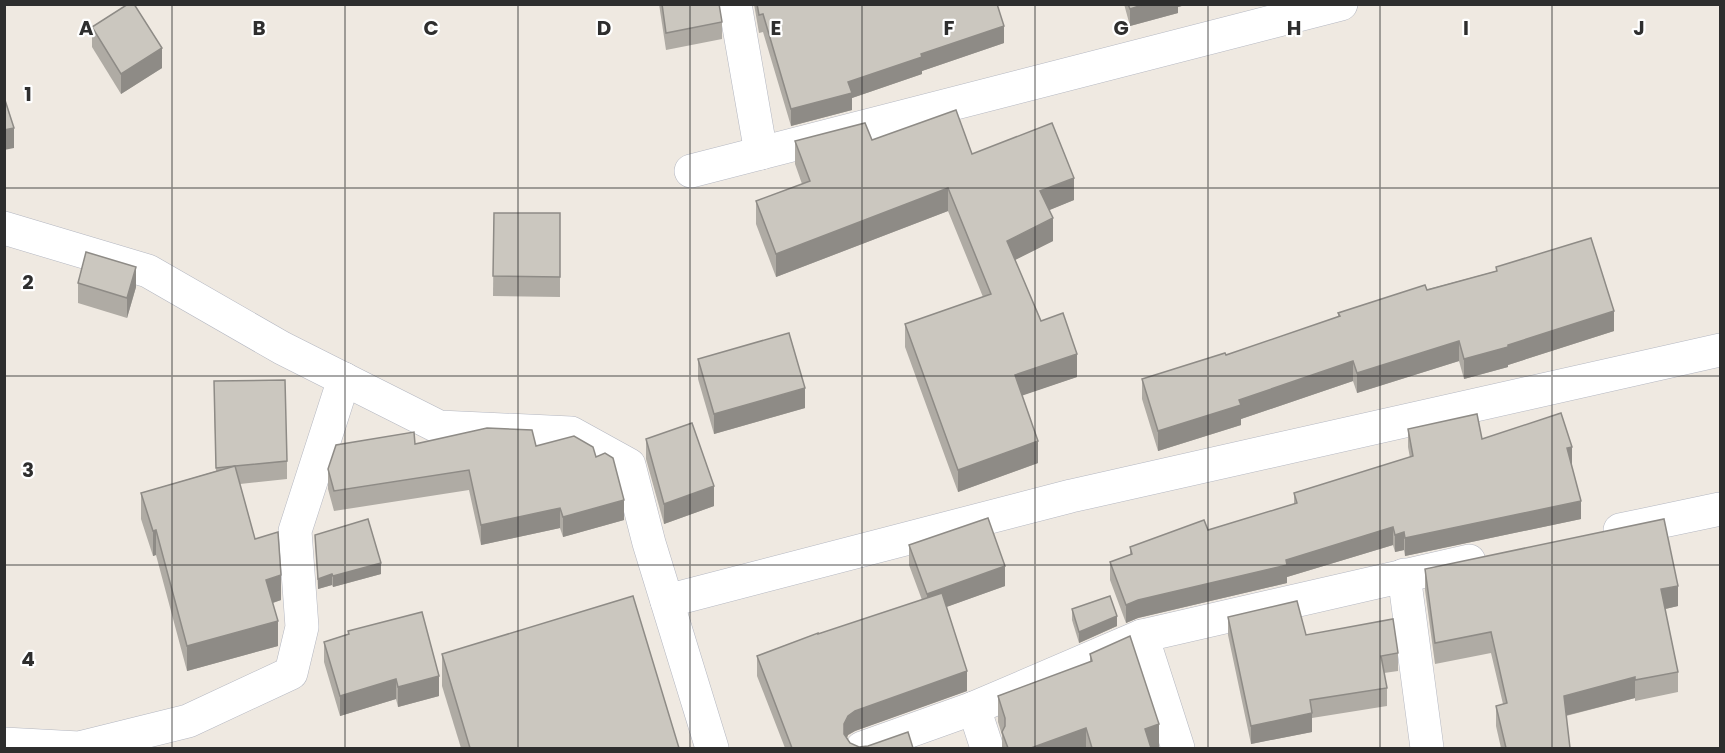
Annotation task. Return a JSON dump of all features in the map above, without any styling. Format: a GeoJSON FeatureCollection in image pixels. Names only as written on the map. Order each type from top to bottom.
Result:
{"type":"FeatureCollection","features":[{"type":"Feature","properties":{"kind":"street"},"geometry":{"type":"LineString","coordinates":[[735,4],[760,153]]}},
{"type":"Feature","properties":{"kind":"street"},"geometry":{"type":"LineString","coordinates":[[691,171],[1341,4]]}},
{"type":"Feature","properties":{"kind":"street"},"geometry":{"type":"LineString","coordinates":[[4,228],[148,271],[282,348],[439,427],[571,433],[629,465],[649,543],[712,748]]}},
{"type":"Feature","properties":{"kind":"street"},"geometry":{"type":"LineString","coordinates":[[667,601],[1071,496],[1720,350]]}},
{"type":"Feature","properties":{"kind":"street"},"geometry":{"type":"LineString","coordinates":[[4,744],[79,748],[188,721],[291,673],[302,627],[295,531],[344,380]]}},
{"type":"Feature","properties":{"kind":"street"},"geometry":{"type":"LineString","coordinates":[[1594,535],[1720,509]]}},
{"type":"Feature","properties":{"kind":"street"},"geometry":{"type":"LineString","coordinates":[[862,748],[974,708],[1142,636],[1493,556]]}},
{"type":"Feature","properties":{"kind":"street"},"geometry":{"type":"LineString","coordinates":[[1404,575],[1427,748]]}},
{"type":"Feature","properties":{"kind":"street"},"geometry":{"type":"LineString","coordinates":[[1142,636],[1179,748]]}},
{"type":"Feature","properties":{"kind":"street"},"geometry":{"type":"LineString","coordinates":[[974,708],[987,748]]}},
{"type":"Feature","properties":{"kind":"building"},"geometry":{"type":"Polygon","coordinates":[[[128,4],[134,4],[162,48],[121,74],[92,27],[128,4]]]}},
{"type":"Feature","properties":{"kind":"building"},"geometry":{"type":"Polygon","coordinates":[[[662,4],[719,4],[722,22],[666,33],[662,4]]]}},
{"type":"Feature","properties":{"kind":"building"},"geometry":{"type":"Polygon","coordinates":[[[757,4],[997,4],[1004,26],[848,82],[852,93],[791,109],[763,14],[759,15],[757,4]]]}},
{"type":"Feature","properties":{"kind":"building"},"geometry":{"type":"Polygon","coordinates":[[[1128,4],[1145,4],[1130,9],[1128,4]]]}},
{"type":"Feature","properties":{"kind":"building"},"geometry":{"type":"Polygon","coordinates":[[[4,97],[14,128],[4,130],[4,97]]]}},
{"type":"Feature","properties":{"kind":"building"},"geometry":{"type":"Polygon","coordinates":[[[956,110],[972,154],[1052,123],[1074,178],[1040,191],[1053,218],[1007,241],[1041,321],[1063,313],[1077,354],[1015,375],[1038,441],[958,470],[905,324],[991,294],[948,188],[776,254],[756,201],[810,181],[795,141],[865,123],[872,140],[956,110]]]}},
{"type":"Feature","properties":{"kind":"building"},"geometry":{"type":"Polygon","coordinates":[[[494,213],[560,213],[560,277],[493,276],[494,213]]]}},
{"type":"Feature","properties":{"kind":"building"},"geometry":{"type":"Polygon","coordinates":[[[1591,238],[1614,311],[1508,345],[1508,347],[1464,359],[1459,341],[1357,373],[1353,361],[1239,400],[1241,405],[1158,431],[1142,379],[1225,353],[1226,355],[1340,316],[1338,313],[1425,285],[1427,290],[1497,271],[1496,267],[1591,238]]]}},
{"type":"Feature","properties":{"kind":"building"},"geometry":{"type":"Polygon","coordinates":[[[86,252],[136,267],[127,298],[78,283],[86,252]]]}},
{"type":"Feature","properties":{"kind":"building"},"geometry":{"type":"Polygon","coordinates":[[[789,333],[805,388],[714,414],[698,359],[789,333]]]}},
{"type":"Feature","properties":{"kind":"building"},"geometry":{"type":"Polygon","coordinates":[[[285,380],[287,461],[216,468],[214,381],[285,380]]]}},
{"type":"Feature","properties":{"kind":"building"},"geometry":{"type":"Polygon","coordinates":[[[1561,413],[1572,447],[1567,448],[1581,501],[1405,538],[1404,532],[1395,535],[1393,527],[1286,560],[1287,565],[1138,600],[1126,605],[1110,562],[1132,554],[1130,547],[1204,520],[1208,530],[1297,503],[1294,493],[1413,456],[1408,429],[1477,414],[1482,439],[1561,413]]]}},
{"type":"Feature","properties":{"kind":"building"},"geometry":{"type":"Polygon","coordinates":[[[692,423],[714,486],[664,504],[646,439],[692,423]]]}},
{"type":"Feature","properties":{"kind":"building"},"geometry":{"type":"Polygon","coordinates":[[[487,428],[532,430],[536,446],[574,436],[593,447],[596,457],[605,453],[613,458],[624,500],[563,517],[560,508],[481,525],[469,470],[334,491],[328,469],[336,445],[414,432],[415,444],[487,428]]]}},
{"type":"Feature","properties":{"kind":"building"},"geometry":{"type":"Polygon","coordinates":[[[235,466],[255,539],[278,532],[281,575],[266,580],[278,621],[187,646],[156,530],[153,531],[141,493],[235,466]]]}},
{"type":"Feature","properties":{"kind":"building"},"geometry":{"type":"Polygon","coordinates":[[[988,518],[1005,566],[927,594],[909,545],[988,518]]]}},
{"type":"Feature","properties":{"kind":"building"},"geometry":{"type":"Polygon","coordinates":[[[368,519],[381,563],[318,579],[315,535],[368,519]]]}},
{"type":"Feature","properties":{"kind":"building"},"geometry":{"type":"Polygon","coordinates":[[[1664,519],[1678,586],[1661,589],[1678,672],[1635,680],[1635,677],[1564,696],[1570,748],[1506,748],[1496,706],[1507,703],[1491,632],[1435,643],[1425,569],[1664,519]]]}},
{"type":"Feature","properties":{"kind":"building"},"geometry":{"type":"Polygon","coordinates":[[[942,593],[967,671],[855,711],[848,716],[844,724],[844,734],[850,743],[859,747],[908,732],[913,748],[792,748],[757,656],[818,633],[942,593]]]}},
{"type":"Feature","properties":{"kind":"building"},"geometry":{"type":"Polygon","coordinates":[[[633,596],[679,748],[470,748],[442,654],[633,596]]]}},
{"type":"Feature","properties":{"kind":"building"},"geometry":{"type":"Polygon","coordinates":[[[1110,596],[1117,616],[1079,632],[1072,609],[1110,596]]]}},
{"type":"Feature","properties":{"kind":"building"},"geometry":{"type":"Polygon","coordinates":[[[1297,601],[1306,635],[1393,619],[1398,653],[1381,656],[1387,688],[1310,700],[1312,713],[1251,726],[1228,617],[1297,601]]]}},
{"type":"Feature","properties":{"kind":"building"},"geometry":{"type":"Polygon","coordinates":[[[422,612],[439,676],[398,687],[396,679],[340,696],[324,642],[349,634],[348,631],[422,612]]]}},
{"type":"Feature","properties":{"kind":"building"},"geometry":{"type":"Polygon","coordinates":[[[1130,636],[1159,724],[1145,729],[1151,748],[1092,748],[1086,728],[1031,748],[1008,748],[1002,732],[1005,718],[998,696],[1092,661],[1090,654],[1130,636]]]}}]}
